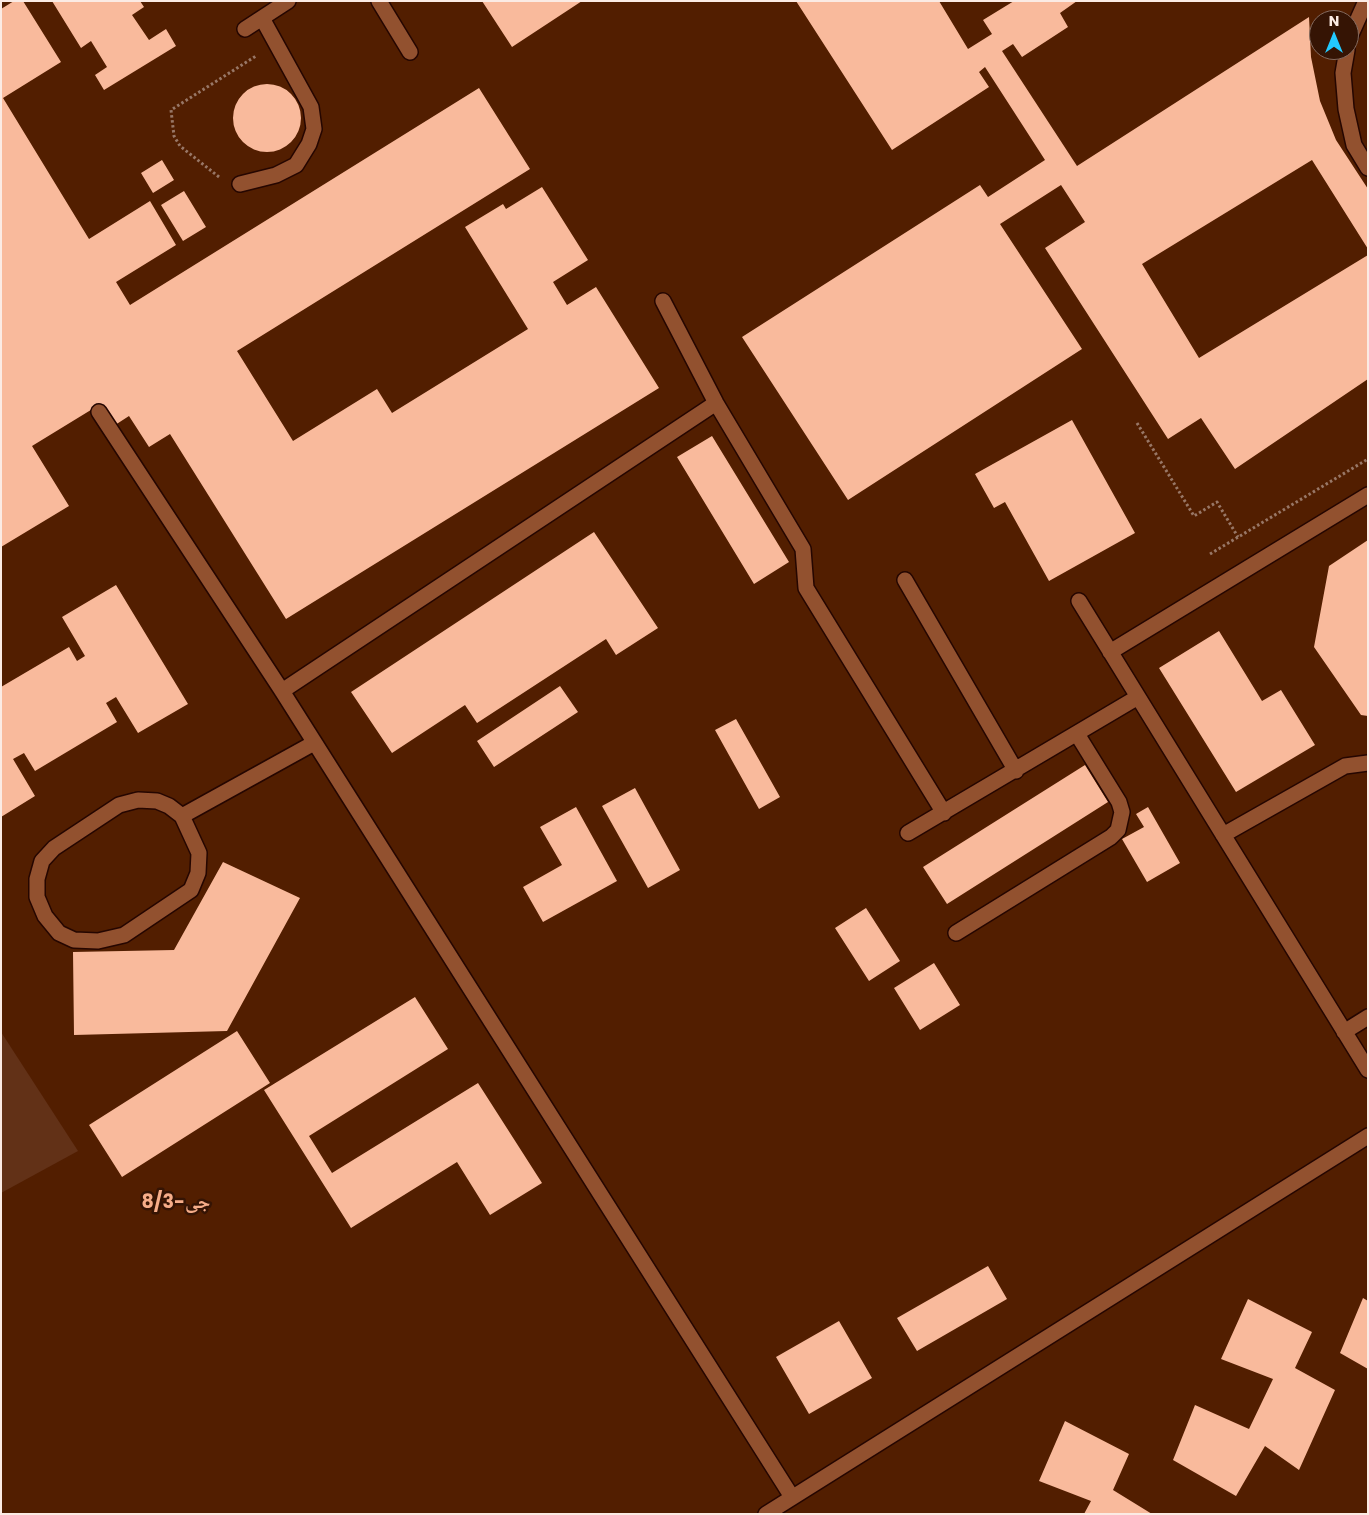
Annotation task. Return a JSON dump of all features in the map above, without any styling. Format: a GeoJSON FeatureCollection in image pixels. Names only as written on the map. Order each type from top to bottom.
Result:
{"type":"FeatureCollection","features":[{"type":"Feature","properties":{"kind":"street"},"geometry":{"type":"LineString","coordinates":[[245,29],[288,1]]}},
{"type":"Feature","properties":{"kind":"street"},"geometry":{"type":"LineString","coordinates":[[379,1],[410,52]]}},
{"type":"Feature","properties":{"kind":"street"},"geometry":{"type":"LineString","coordinates":[[1359,17],[1366,1]]}},
{"type":"Feature","properties":{"kind":"street"},"geometry":{"type":"LineString","coordinates":[[240,184],[276,175],[296,165],[309,144],[314,129],[311,107],[262,18]]}},
{"type":"Feature","properties":{"kind":"street"},"geometry":{"type":"LineString","coordinates":[[1345,60],[1343,72],[1346,109],[1354,145],[1368,168]]}},
{"type":"Feature","properties":{"kind":"street"},"geometry":{"type":"LineString","coordinates":[[662,301],[716,404],[803,549],[806,588],[944,813]]}},
{"type":"Feature","properties":{"kind":"street"},"geometry":{"type":"LineString","coordinates":[[282,691],[716,404]]}},
{"type":"Feature","properties":{"kind":"street"},"geometry":{"type":"LineString","coordinates":[[99,412],[282,691],[792,1497]]}},
{"type":"Feature","properties":{"kind":"street"},"geometry":{"type":"LineString","coordinates":[[1110,652],[1368,495]]}},
{"type":"Feature","properties":{"kind":"street"},"geometry":{"type":"LineString","coordinates":[[905,580],[1016,771]]}},
{"type":"Feature","properties":{"kind":"street"},"geometry":{"type":"LineString","coordinates":[[1079,602],[1368,1070]]}},
{"type":"Feature","properties":{"kind":"street"},"geometry":{"type":"LineString","coordinates":[[908,833],[1016,771],[1138,697]]}},
{"type":"Feature","properties":{"kind":"street"},"geometry":{"type":"LineString","coordinates":[[956,933],[1111,837],[1118,830],[1122,812],[1119,802],[1076,734]]}},
{"type":"Feature","properties":{"kind":"street"},"geometry":{"type":"LineString","coordinates":[[182,816],[314,743]]}},
{"type":"Feature","properties":{"kind":"street"},"geometry":{"type":"LineString","coordinates":[[1223,835],[1345,766],[1368,763]]}},
{"type":"Feature","properties":{"kind":"street"},"geometry":{"type":"LineString","coordinates":[[138,800],[157,801],[169,806],[182,816],[192,832],[199,853],[198,873],[191,890],[124,936],[90,941],[74,940],[59,933],[45,916],[37,897],[37,880],[42,861],[54,848],[119,805],[138,800]]}},
{"type":"Feature","properties":{"kind":"street"},"geometry":{"type":"LineString","coordinates":[[1344,1032],[1368,1017]]}},
{"type":"Feature","properties":{"kind":"street"},"geometry":{"type":"LineString","coordinates":[[766,1514],[1368,1136]]}},
{"type":"Feature","properties":{"kind":"path"},"geometry":{"type":"LineString","coordinates":[[240,184],[221,179],[180,146],[174,136],[171,110],[276,44]]}},
{"type":"Feature","properties":{"kind":"path"},"geometry":{"type":"LineString","coordinates":[[1137,423],[1194,516],[1217,502],[1238,537]]}},
{"type":"Feature","properties":{"kind":"path"},"geometry":{"type":"LineString","coordinates":[[1210,554],[1368,459]]}},
{"type":"Feature","properties":{"kind":"shaded area"},"geometry":{"type":"Polygon","coordinates":[[[1,1],[1368,1],[1368,1514],[1,1514],[1,1]]]}},
{"type":"Feature","properties":{"kind":"shaded area"},"geometry":{"type":"Polygon","coordinates":[[[1,1032],[78,1151],[1,1193],[1,1032]]]}},
{"type":"Feature","properties":{"kind":"building"},"geometry":{"type":"Polygon","coordinates":[[[14,1],[23,1],[61,62],[3,98],[89,239],[150,201],[176,245],[116,282],[130,305],[479,88],[530,169],[237,351],[293,441],[377,389],[392,413],[528,329],[465,227],[503,204],[506,209],[542,187],[588,260],[553,282],[567,305],[596,287],[659,388],[286,619],[170,434],[149,447],[129,416],[112,427],[99,405],[32,446],[69,506],[1,547],[1,9],[14,1]]]}},
{"type":"Feature","properties":{"kind":"building"},"geometry":{"type":"Polygon","coordinates":[[[52,1],[140,1],[144,7],[132,15],[149,40],[166,29],[176,46],[104,90],[95,75],[107,67],[91,41],[81,48],[52,1]]]}},
{"type":"Feature","properties":{"kind":"building"},"geometry":{"type":"Polygon","coordinates":[[[482,1],[582,1],[512,47],[482,1]]]}},
{"type":"Feature","properties":{"kind":"building"},"geometry":{"type":"Polygon","coordinates":[[[796,1],[939,1],[968,49],[992,34],[983,20],[1014,1],[1077,1],[1060,13],[1068,27],[1022,57],[1013,44],[1002,51],[1077,166],[1309,17],[1309,60],[1312,60],[1320,101],[1336,140],[1368,189],[1368,249],[1312,160],[1142,264],[1199,358],[1368,255],[1368,379],[1235,469],[1201,418],[1168,439],[1045,248],[1085,222],[1061,185],[1000,224],[1082,349],[848,500],[742,337],[980,185],[988,197],[1045,160],[985,67],[979,72],[989,87],[892,150],[796,1]]]}},
{"type":"Feature","properties":{"kind":"building"},"geometry":{"type":"Polygon","coordinates":[[[267,84],[280,87],[291,94],[298,105],[301,118],[298,131],[291,142],[280,149],[267,152],[254,149],[243,142],[236,131],[233,118],[236,105],[243,94],[254,87],[267,84]]]}},
{"type":"Feature","properties":{"kind":"building"},"geometry":{"type":"Polygon","coordinates":[[[162,160],[174,180],[153,193],[141,173],[162,160]]]}},
{"type":"Feature","properties":{"kind":"building"},"geometry":{"type":"Polygon","coordinates":[[[184,191],[206,227],[183,241],[161,205],[184,191]]]}},
{"type":"Feature","properties":{"kind":"building"},"geometry":{"type":"Polygon","coordinates":[[[1072,420],[1135,533],[1049,581],[1005,502],[994,508],[975,474],[1072,420]]]}},
{"type":"Feature","properties":{"kind":"building"},"geometry":{"type":"Polygon","coordinates":[[[712,436],[789,562],[754,584],[677,457],[712,436]]]}},
{"type":"Feature","properties":{"kind":"building"},"geometry":{"type":"Polygon","coordinates":[[[594,532],[658,628],[616,655],[606,639],[477,723],[465,705],[392,753],[351,692],[594,532]]]}},
{"type":"Feature","properties":{"kind":"building"},"geometry":{"type":"Polygon","coordinates":[[[1368,540],[1368,716],[1361,715],[1314,647],[1329,566],[1368,540]]]}},
{"type":"Feature","properties":{"kind":"building"},"geometry":{"type":"Polygon","coordinates":[[[116,585],[188,704],[138,733],[116,697],[106,703],[117,722],[35,771],[24,753],[13,759],[35,796],[1,817],[1,687],[69,647],[77,661],[85,656],[62,617],[116,585]]]}},
{"type":"Feature","properties":{"kind":"building"},"geometry":{"type":"Polygon","coordinates":[[[1219,631],[1262,701],[1281,690],[1315,745],[1236,792],[1159,668],[1219,631]]]}},
{"type":"Feature","properties":{"kind":"building"},"geometry":{"type":"Polygon","coordinates":[[[560,686],[578,712],[494,767],[477,741],[560,686]]]}},
{"type":"Feature","properties":{"kind":"building"},"geometry":{"type":"Polygon","coordinates":[[[736,719],[780,797],[759,809],[715,730],[736,719]]]}},
{"type":"Feature","properties":{"kind":"building"},"geometry":{"type":"Polygon","coordinates":[[[1085,765],[1108,802],[947,904],[923,867],[1085,765]]]}},
{"type":"Feature","properties":{"kind":"building"},"geometry":{"type":"Polygon","coordinates":[[[635,788],[680,870],[648,888],[602,806],[635,788]]]}},
{"type":"Feature","properties":{"kind":"building"},"geometry":{"type":"Polygon","coordinates":[[[576,807],[617,881],[543,922],[523,887],[562,865],[540,827],[576,807]]]}},
{"type":"Feature","properties":{"kind":"building"},"geometry":{"type":"Polygon","coordinates":[[[1148,807],[1180,863],[1147,882],[1122,839],[1144,827],[1136,814],[1148,807]]]}},
{"type":"Feature","properties":{"kind":"building"},"geometry":{"type":"Polygon","coordinates":[[[223,862],[300,898],[227,1031],[74,1035],[73,952],[174,950],[223,862]]]}},
{"type":"Feature","properties":{"kind":"building"},"geometry":{"type":"Polygon","coordinates":[[[866,908],[900,961],[869,981],[835,928],[866,908]]]}},
{"type":"Feature","properties":{"kind":"building"},"geometry":{"type":"Polygon","coordinates":[[[934,963],[960,1005],[920,1030],[894,988],[934,963]]]}},
{"type":"Feature","properties":{"kind":"building"},"geometry":{"type":"Polygon","coordinates":[[[415,997],[448,1049],[309,1136],[332,1173],[478,1083],[542,1183],[490,1215],[457,1162],[351,1228],[264,1090],[415,997]]]}},
{"type":"Feature","properties":{"kind":"building"},"geometry":{"type":"Polygon","coordinates":[[[237,1031],[270,1083],[122,1177],[89,1125],[237,1031]]]}},
{"type":"Feature","properties":{"kind":"building"},"geometry":{"type":"Polygon","coordinates":[[[988,1266],[1007,1299],[917,1351],[897,1318],[988,1266]]]}},
{"type":"Feature","properties":{"kind":"building"},"geometry":{"type":"Polygon","coordinates":[[[1363,1298],[1368,1301],[1368,1369],[1340,1353],[1363,1298]]]}},
{"type":"Feature","properties":{"kind":"building"},"geometry":{"type":"Polygon","coordinates":[[[1248,1299],[1312,1332],[1295,1368],[1335,1390],[1299,1470],[1265,1446],[1236,1496],[1173,1460],[1195,1405],[1249,1429],[1273,1379],[1221,1359],[1248,1299]]]}},
{"type":"Feature","properties":{"kind":"building"},"geometry":{"type":"Polygon","coordinates":[[[839,1321],[872,1378],[809,1414],[776,1357],[839,1321]]]}},
{"type":"Feature","properties":{"kind":"building"},"geometry":{"type":"Polygon","coordinates":[[[1065,1421],[1129,1454],[1113,1490],[1152,1514],[1084,1514],[1091,1501],[1039,1481],[1065,1421]]]}},
{"type":"Feature","properties":{"kind":"district","name":"جی-8/3"},"geometry":{"type":"Point","coordinates":[176,1203]}}]}
